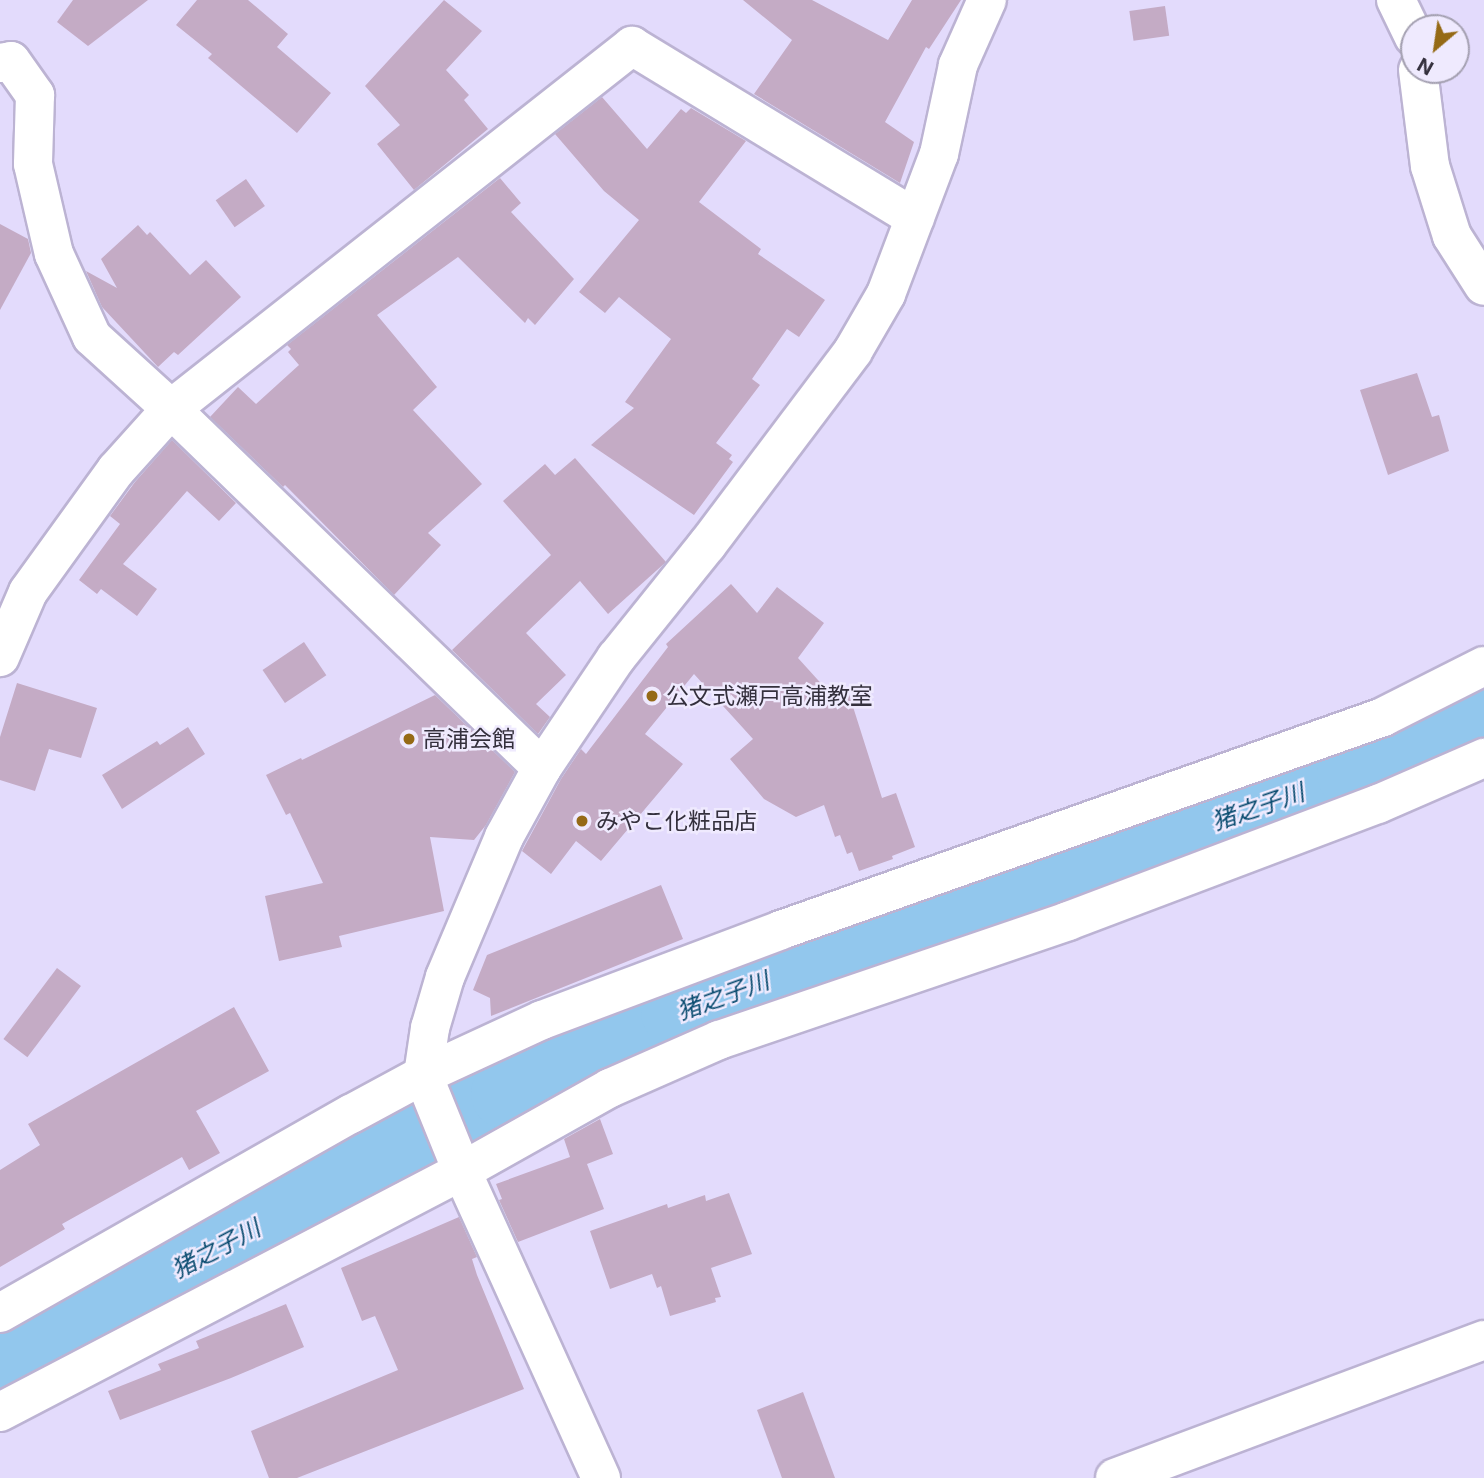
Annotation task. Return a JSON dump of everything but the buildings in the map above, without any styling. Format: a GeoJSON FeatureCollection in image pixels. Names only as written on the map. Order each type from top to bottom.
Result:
{"type":"FeatureCollection","features":[{"type":"Feature","properties":{"kind":"street"},"geometry":{"type":"LineString","coordinates":[[601,1478],[460,1165],[428,1087],[430,1028],[446,976],[504,837],[542,768],[616,658],[707,545],[853,351],[886,294],[939,154],[958,65],[987,0]]}},
{"type":"Feature","properties":{"kind":"street"},"geometry":{"type":"LineString","coordinates":[[0,657],[28,592],[116,470],[171,409],[632,46],[915,218]]}},
{"type":"Feature","properties":{"kind":"street"},"geometry":{"type":"LineString","coordinates":[[0,63],[11,61],[35,95],[33,164],[54,254],[92,337],[171,409],[542,768]]}},
{"type":"Feature","properties":{"kind":"street"},"geometry":{"type":"LineString","coordinates":[[1420,84],[1430,166],[1452,236],[1484,286]]}},
{"type":"Feature","properties":{"kind":"street"},"geometry":{"type":"LineString","coordinates":[[0,1313],[428,1087],[542,1020],[781,930],[1383,717],[1484,666]]}},
{"type":"Feature","properties":{"kind":"street"},"geometry":{"type":"LineString","coordinates":[[0,1412],[460,1165],[610,1088],[719,1040],[1081,916],[1378,804],[1484,758]]}},
{"type":"Feature","properties":{"kind":"street"},"geometry":{"type":"LineString","coordinates":[[1115,1478],[1484,1340]]}},
{"type":"Feature","properties":{"kind":"waterway","name":"猪之子川"},"geometry":{"type":"LineString","coordinates":[[0,1365],[506,1094],[676,1012],[1352,774],[1484,714]]}},
{"type":"Feature","properties":{"kind":"place","name":"公文式瀬戸高浦教室"},"geometry":{"type":"Point","coordinates":[652,696]}},
{"type":"Feature","properties":{"kind":"place","name":"高浦会館"},"geometry":{"type":"Point","coordinates":[409,739]}},
{"type":"Feature","properties":{"kind":"place","name":"みやこ化粧品店"},"geometry":{"type":"Point","coordinates":[582,821]}}]}
